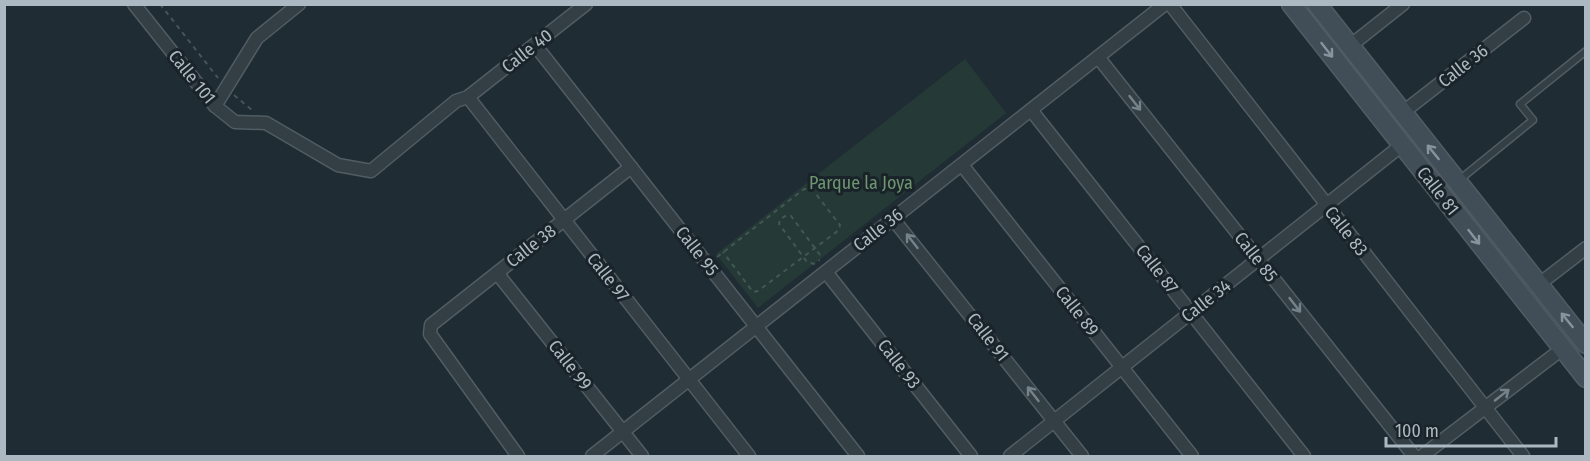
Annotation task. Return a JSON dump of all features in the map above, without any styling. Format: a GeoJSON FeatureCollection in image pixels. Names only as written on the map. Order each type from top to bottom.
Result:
{"type":"FeatureCollection","features":[{"type":"Feature","properties":{"kind":"main road","name":"Calle 81"},"geometry":{"type":"LineString","coordinates":[[1291,4],[1586,378]]}},
{"type":"Feature","properties":{"kind":"main road","name":"Calle 81"},"geometry":{"type":"LineString","coordinates":[[1317,4],[1586,344]]}},
{"type":"Feature","properties":{"kind":"street","name":"Calle 101"},"geometry":{"type":"LineString","coordinates":[[134,4],[215,106],[235,122],[266,123]]}},
{"type":"Feature","properties":{"kind":"street","name":"Calle 36"},"geometry":{"type":"LineString","coordinates":[[592,456],[756,327],[820,266],[893,219],[1165,4]]}},
{"type":"Feature","properties":{"kind":"street","name":"Calle 83"},"geometry":{"type":"LineString","coordinates":[[1170,4],[1522,456]]}},
{"type":"Feature","properties":{"kind":"street"},"geometry":{"type":"LineString","coordinates":[[1350,46],[1403,4]]}},
{"type":"Feature","properties":{"kind":"street","name":"Calle 40"},"geometry":{"type":"LineString","coordinates":[[266,123],[338,165],[371,171],[456,101],[468,97],[586,5]]}},
{"type":"Feature","properties":{"kind":"street"},"geometry":{"type":"LineString","coordinates":[[215,106],[257,38],[291,7]]}},
{"type":"Feature","properties":{"kind":"street","name":"Calle 36"},"geometry":{"type":"LineString","coordinates":[[1402,113],[1524,18]]}},
{"type":"Feature","properties":{"kind":"street","name":"Calle 95"},"geometry":{"type":"LineString","coordinates":[[535,45],[858,456]]}},
{"type":"Feature","properties":{"kind":"street","name":"Calle 85"},"geometry":{"type":"LineString","coordinates":[[1098,57],[1414,456]]}},
{"type":"Feature","properties":{"kind":"street","name":"Calle 97"},"geometry":{"type":"LineString","coordinates":[[468,97],[749,456]]}},
{"type":"Feature","properties":{"kind":"street","name":"Calle 87"},"geometry":{"type":"LineString","coordinates":[[1031,110],[1304,456]]}},
{"type":"Feature","properties":{"kind":"street","name":"Calle 34"},"geometry":{"type":"LineString","coordinates":[[1010,456],[1402,145]]}},
{"type":"Feature","properties":{"kind":"street","name":"Calle 89"},"geometry":{"type":"LineString","coordinates":[[962,165],[1192,456]]}},
{"type":"Feature","properties":{"kind":"street","name":"Calle 38"},"geometry":{"type":"LineString","coordinates":[[518,456],[430,334],[431,326],[631,167]]}},
{"type":"Feature","properties":{"kind":"street","name":"Calle 91"},"geometry":{"type":"LineString","coordinates":[[893,219],[1082,456]]}},
{"type":"Feature","properties":{"kind":"street"},"geometry":{"type":"LineString","coordinates":[[1538,285],[1586,248]]}},
{"type":"Feature","properties":{"kind":"street","name":"Calle 93"},"geometry":{"type":"LineString","coordinates":[[820,266],[971,456]]}},
{"type":"Feature","properties":{"kind":"street","name":"Calle 99"},"geometry":{"type":"LineString","coordinates":[[497,273],[642,456]]}},
{"type":"Feature","properties":{"kind":"street"},"geometry":{"type":"LineString","coordinates":[[1422,456],[1562,348]]}},
{"type":"Feature","properties":{"kind":"lane"},"geometry":{"type":"LineString","coordinates":[[1456,182],[1533,120],[1520,104],[1586,51]]}},
{"type":"Feature","properties":{"kind":"path"},"geometry":{"type":"LineString","coordinates":[[160,4],[226,87],[266,123]]}},
{"type":"Feature","properties":{"kind":"path"},"geometry":{"type":"LineString","coordinates":[[717,257],[723,252],[804,189],[812,189],[840,225],[839,230],[758,291],[753,292],[723,252]]}},
{"type":"Feature","properties":{"kind":"path"},"geometry":{"type":"LineString","coordinates":[[786,215],[791,216],[820,255],[820,266],[809,264],[803,257],[779,224],[780,219],[786,215]]}},
{"type":"Feature","properties":{"kind":"green space","name":"Parque la Joya"},"geometry":{"type":"Polygon","coordinates":[[[965,59],[1006,113],[758,308],[716,254],[965,59]]]}}]}
